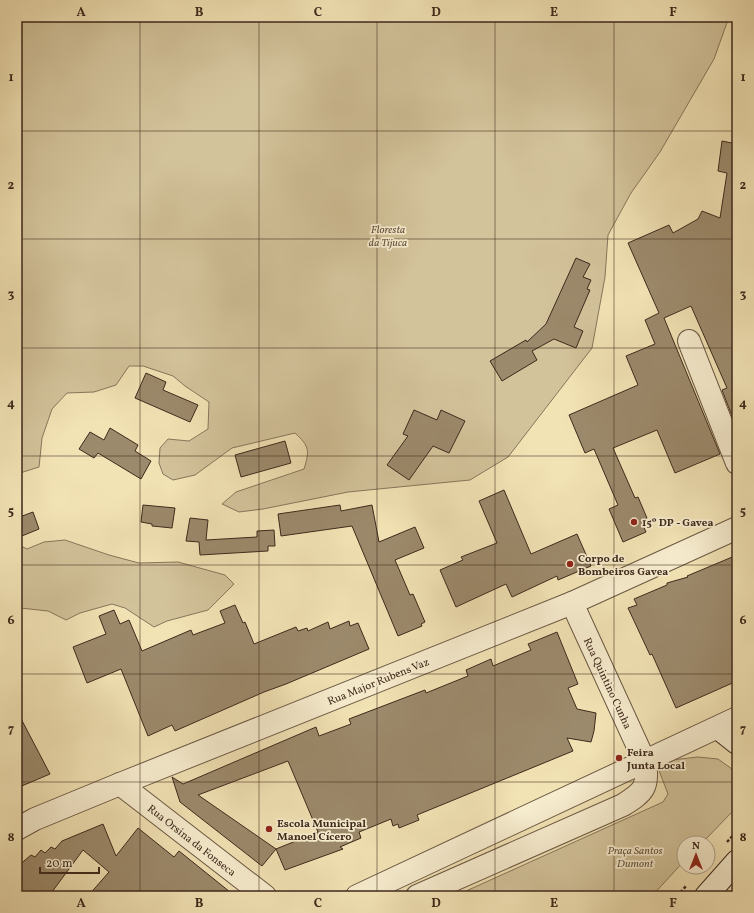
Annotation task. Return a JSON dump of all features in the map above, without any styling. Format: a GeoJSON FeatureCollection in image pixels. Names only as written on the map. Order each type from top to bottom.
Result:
{"type":"FeatureCollection","features":[{"type":"Feature","properties":{"kind":"street"},"geometry":{"type":"LineString","coordinates":[[689,341],[737,463]]}},
{"type":"Feature","properties":{"kind":"street","name":"Rua Major Rubens Vaz"},"geometry":{"type":"LineString","coordinates":[[17,829],[35,819],[120,784],[572,603],[737,528]]}},
{"type":"Feature","properties":{"kind":"street","name":"Rua Quintino Cunha"},"geometry":{"type":"LineString","coordinates":[[572,603],[645,762]]}},
{"type":"Feature","properties":{"kind":"street"},"geometry":{"type":"LineString","coordinates":[[357,896],[737,718]]}},
{"type":"Feature","properties":{"kind":"street"},"geometry":{"type":"LineString","coordinates":[[718,728],[737,743]]}},
{"type":"Feature","properties":{"kind":"street"},"geometry":{"type":"LineString","coordinates":[[417,896],[623,805],[635,797],[645,786],[647,777],[645,762]]}},
{"type":"Feature","properties":{"kind":"street","name":"Rua Orsina da Fonseca"},"geometry":{"type":"LineString","coordinates":[[120,784],[265,896]]}},
{"type":"Feature","properties":{"kind":"street"},"geometry":{"type":"LineString","coordinates":[[706,896],[737,861]]}},
{"type":"Feature","properties":{"kind":"green space","name":"Floresta da Tijuca"},"geometry":{"type":"Polygon","coordinates":[[[17,17],[729,17],[714,59],[660,152],[631,193],[608,235],[605,277],[592,348],[508,457],[470,480],[348,492],[263,509],[239,512],[222,504],[236,492],[304,469],[307,457],[306,445],[295,433],[232,448],[195,475],[173,480],[163,474],[159,463],[160,448],[168,439],[189,441],[208,429],[209,402],[173,376],[143,366],[129,366],[116,385],[94,392],[67,393],[52,409],[42,438],[39,467],[17,474],[17,17]]]}},
{"type":"Feature","properties":{"kind":"green space"},"geometry":{"type":"Polygon","coordinates":[[[65,540],[109,555],[139,563],[178,562],[225,575],[234,584],[208,610],[167,621],[154,627],[125,608],[112,604],[80,613],[66,620],[48,611],[20,608],[17,606],[17,544],[27,549],[44,542],[65,540]]]}},
{"type":"Feature","properties":{"kind":"green space","name":"Praça Santos Dumont"},"geometry":{"type":"Polygon","coordinates":[[[698,757],[718,759],[732,769],[737,783],[737,801],[733,811],[710,835],[676,835],[676,870],[652,896],[455,896],[663,802],[668,794],[658,768],[671,760],[698,757]]]}},
{"type":"Feature","properties":{"kind":"building"},"geometry":{"type":"Polygon","coordinates":[[[722,141],[737,144],[737,429],[722,390],[727,388],[691,306],[664,318],[720,454],[675,473],[657,430],[613,448],[635,498],[638,497],[647,518],[641,521],[646,532],[623,542],[609,509],[618,505],[594,449],[585,453],[569,415],[638,385],[626,356],[655,344],[645,320],[659,313],[628,243],[669,225],[673,233],[698,219],[702,211],[720,218],[727,173],[718,171],[722,141]]]}},
{"type":"Feature","properties":{"kind":"building"},"geometry":{"type":"Polygon","coordinates":[[[576,258],[590,264],[583,277],[591,280],[587,289],[590,290],[574,327],[583,331],[576,348],[554,339],[532,351],[537,360],[502,381],[490,361],[526,340],[527,342],[546,324],[576,258]]]}},
{"type":"Feature","properties":{"kind":"building"},"geometry":{"type":"Polygon","coordinates":[[[146,373],[166,382],[163,390],[198,405],[190,422],[135,398],[146,373]]]}},
{"type":"Feature","properties":{"kind":"building"},"geometry":{"type":"Polygon","coordinates":[[[414,410],[437,420],[441,410],[465,421],[449,453],[433,446],[409,480],[387,465],[408,436],[403,434],[414,410]]]}},
{"type":"Feature","properties":{"kind":"building"},"geometry":{"type":"Polygon","coordinates":[[[110,428],[138,445],[135,451],[151,461],[141,479],[98,453],[94,458],[79,449],[90,432],[104,440],[110,428]]]}},
{"type":"Feature","properties":{"kind":"building"},"geometry":{"type":"Polygon","coordinates":[[[285,441],[291,463],[241,477],[235,455],[285,441]]]}},
{"type":"Feature","properties":{"kind":"building"},"geometry":{"type":"Polygon","coordinates":[[[504,490],[531,554],[577,534],[591,566],[558,580],[557,576],[512,597],[506,584],[456,607],[440,570],[463,560],[461,557],[497,543],[479,501],[504,490]]]}},
{"type":"Feature","properties":{"kind":"building"},"geometry":{"type":"Polygon","coordinates":[[[143,505],[175,508],[172,528],[152,526],[152,524],[141,522],[143,505]]]}},
{"type":"Feature","properties":{"kind":"building"},"geometry":{"type":"Polygon","coordinates":[[[340,505],[341,511],[372,505],[379,542],[415,527],[424,548],[395,560],[410,595],[413,594],[425,622],[421,624],[422,626],[398,636],[352,526],[281,536],[278,514],[340,505]]]}},
{"type":"Feature","properties":{"kind":"building"},"geometry":{"type":"Polygon","coordinates":[[[33,512],[39,529],[17,538],[17,518],[33,512]]]}},
{"type":"Feature","properties":{"kind":"building"},"geometry":{"type":"Polygon","coordinates":[[[190,518],[208,520],[206,540],[257,537],[257,531],[274,530],[275,546],[268,546],[268,551],[200,555],[199,542],[186,541],[190,518]]]}},
{"type":"Feature","properties":{"kind":"building"},"geometry":{"type":"Polygon","coordinates":[[[737,555],[737,681],[676,708],[652,654],[650,655],[628,608],[637,605],[634,599],[667,585],[667,583],[688,577],[687,576],[737,555]]]}},
{"type":"Feature","properties":{"kind":"building"},"geometry":{"type":"Polygon","coordinates":[[[235,605],[243,623],[245,622],[254,644],[296,627],[298,631],[307,628],[308,631],[328,622],[330,629],[349,621],[350,626],[358,623],[369,649],[264,692],[175,731],[172,725],[148,736],[121,669],[87,683],[73,647],[106,634],[99,616],[114,610],[120,624],[129,620],[142,651],[191,630],[193,635],[225,623],[220,611],[235,605]]]}},
{"type":"Feature","properties":{"kind":"building"},"geometry":{"type":"Polygon","coordinates":[[[557,632],[578,684],[568,688],[577,709],[596,713],[591,742],[567,738],[573,751],[417,815],[419,820],[399,828],[398,824],[393,826],[391,819],[359,832],[361,838],[340,847],[343,849],[285,870],[276,849],[262,866],[180,802],[172,777],[183,784],[316,727],[319,736],[351,724],[349,719],[425,690],[426,693],[468,676],[466,670],[491,659],[493,666],[531,650],[528,644],[557,632]],[[288,761],[198,795],[276,849],[318,832],[288,761]]]}},
{"type":"Feature","properties":{"kind":"building"},"geometry":{"type":"Polygon","coordinates":[[[17,711],[50,774],[17,788],[17,711]]]}},
{"type":"Feature","properties":{"kind":"building"},"geometry":{"type":"Polygon","coordinates":[[[103,824],[116,856],[138,828],[174,857],[179,851],[235,896],[88,896],[109,872],[83,850],[49,896],[17,896],[17,867],[31,855],[35,857],[41,850],[45,853],[51,847],[55,849],[62,841],[103,824]]]}},
{"type":"Feature","properties":{"kind":"place","name":"15º DP - Gavea"},"geometry":{"type":"Point","coordinates":[634,522]}},
{"type":"Feature","properties":{"kind":"place","name":"Corpo de Bombeiros Gavea"},"geometry":{"type":"Point","coordinates":[570,564]}},
{"type":"Feature","properties":{"kind":"place","name":"Feira Junta Local"},"geometry":{"type":"Point","coordinates":[619,758]}},
{"type":"Feature","properties":{"kind":"place","name":"Escola Municipal Manoel Cícero"},"geometry":{"type":"Point","coordinates":[269,829]}}]}
